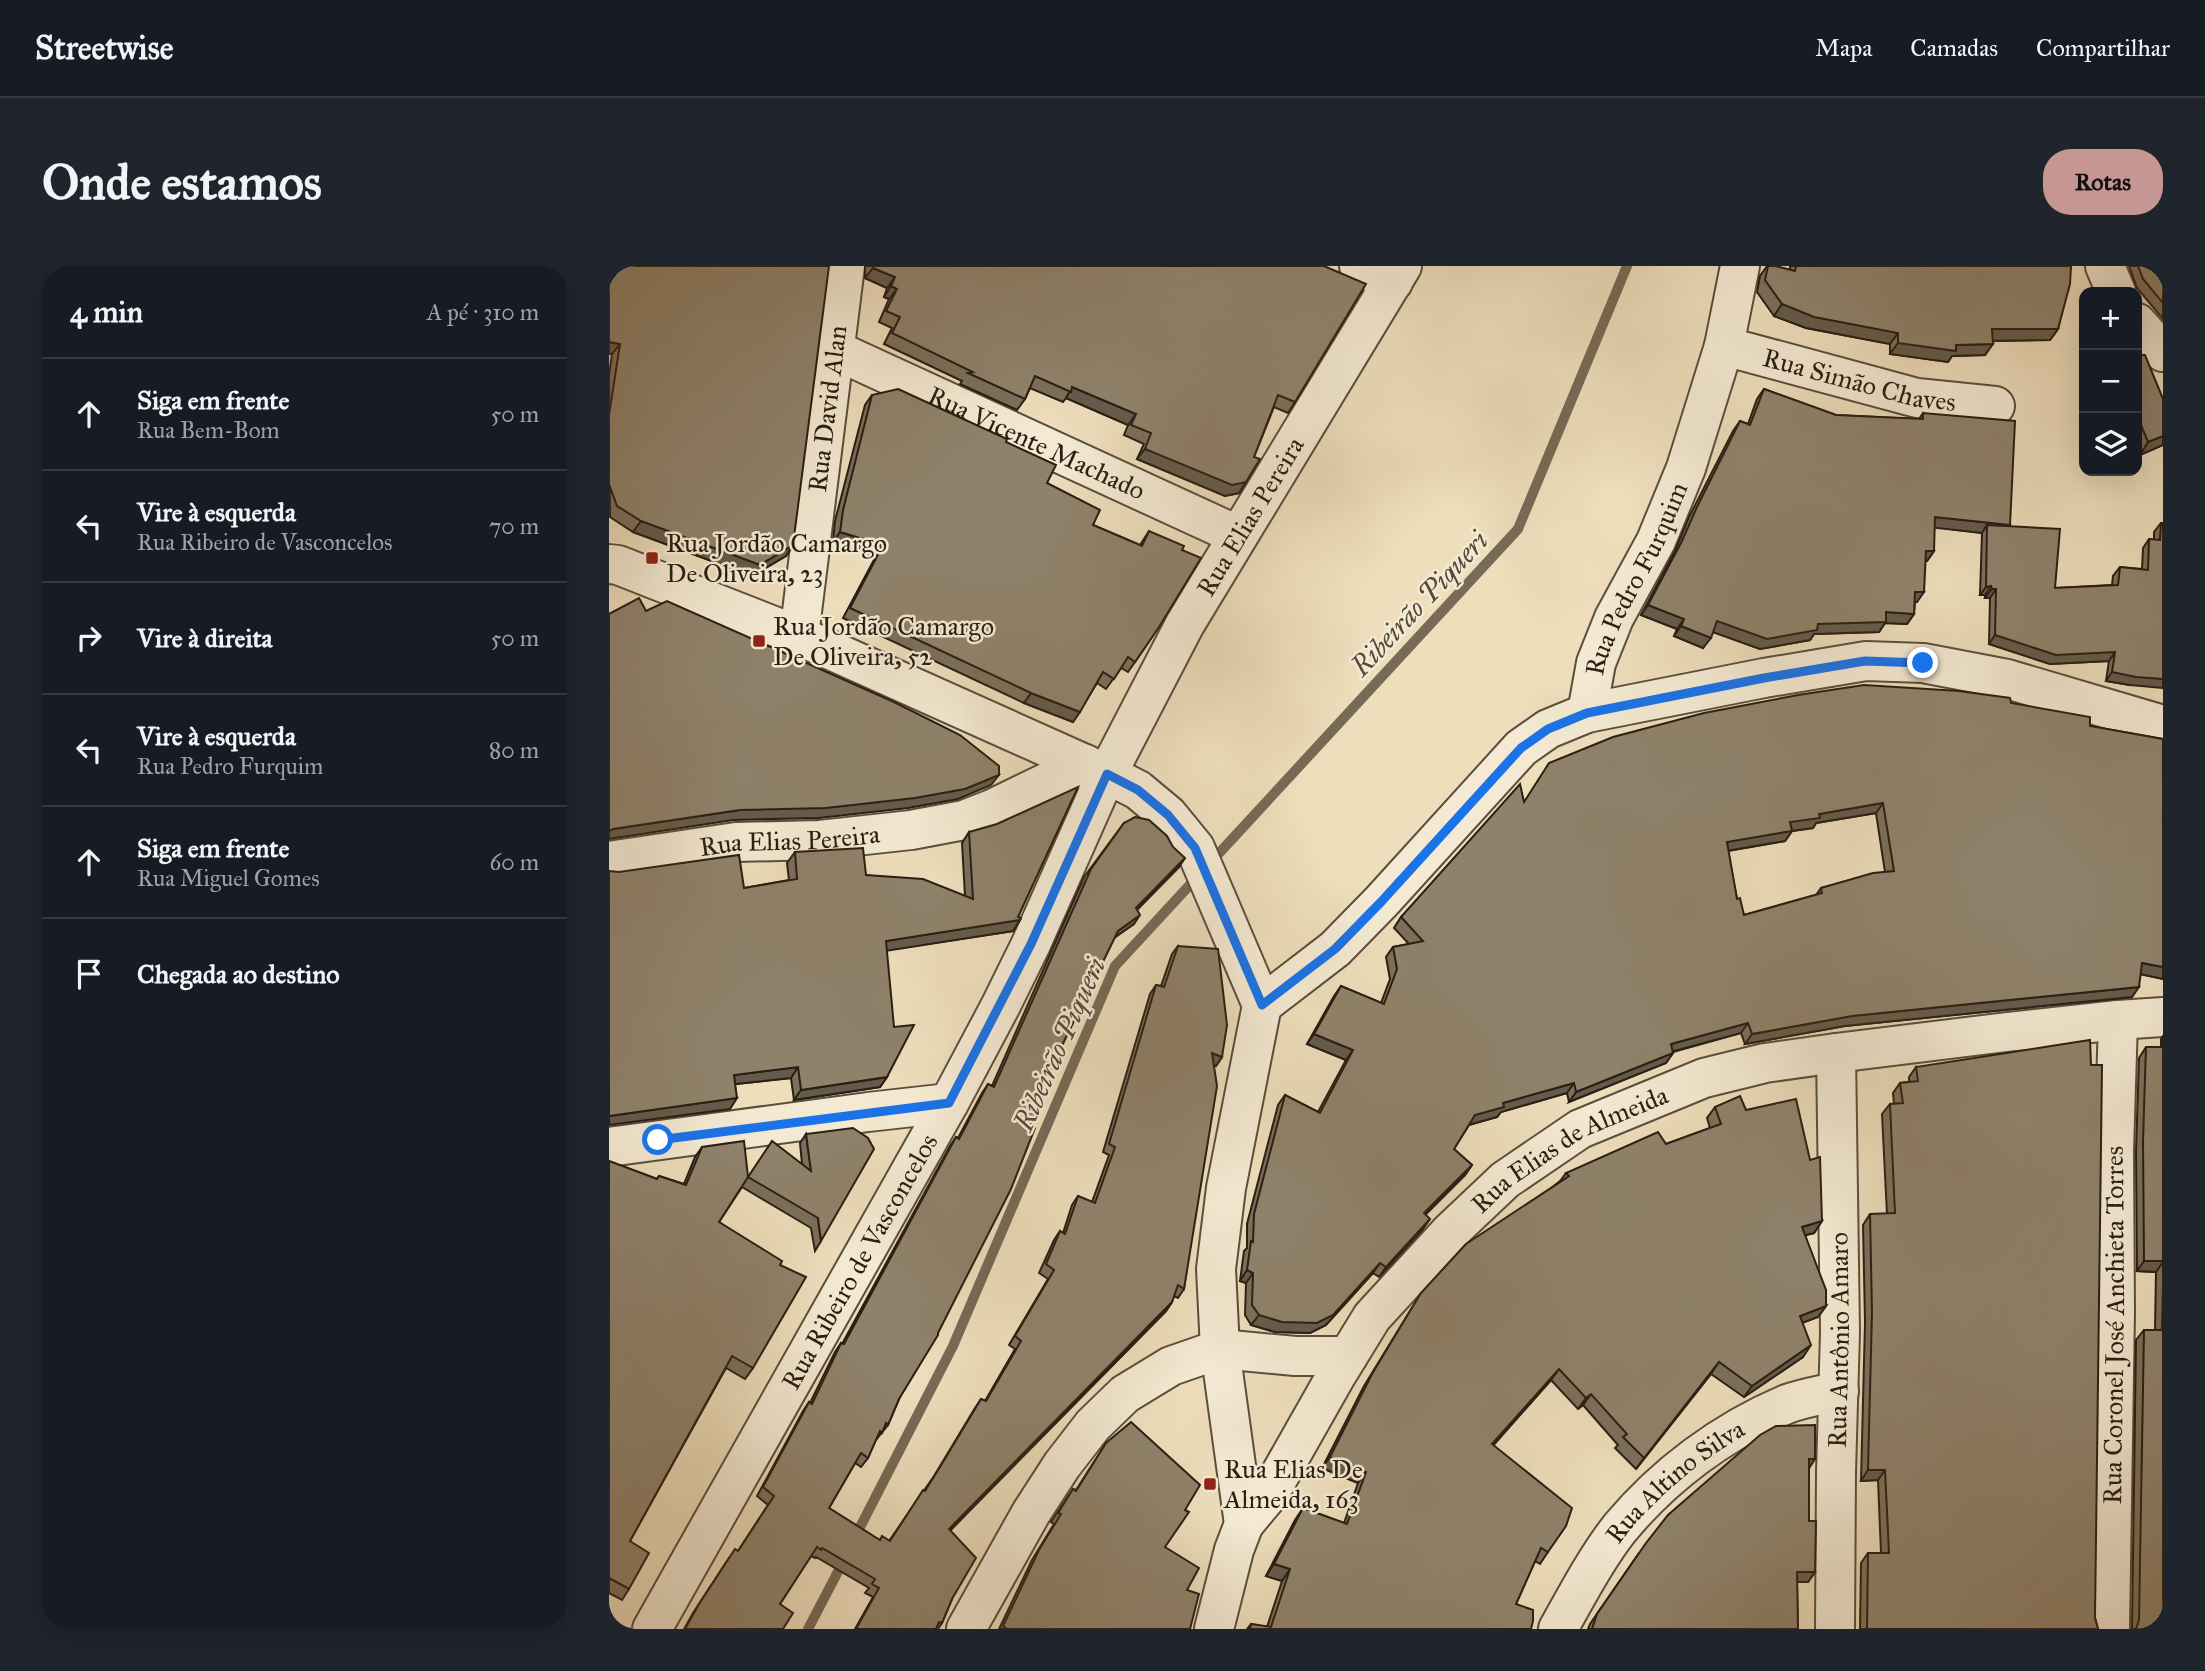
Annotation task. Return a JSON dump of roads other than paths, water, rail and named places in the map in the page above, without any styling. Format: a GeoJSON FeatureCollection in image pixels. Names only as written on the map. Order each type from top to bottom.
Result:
{"type":"FeatureCollection","features":[{"type":"Feature","properties":{"kind":"street","name":"Rua David Alan"},"geometry":{"type":"LineString","coordinates":[[799,635],[845,266]]}},
{"type":"Feature","properties":{"kind":"street"},"geometry":{"type":"LineString","coordinates":[[1359,266],[1397,274]]}},
{"type":"Feature","properties":{"kind":"street","name":"Rua Pedro Furquim"},"geometry":{"type":"LineString","coordinates":[[1262,1005],[1335,949],[1521,748],[1548,729],[1587,713],[1596,663],[1614,618],[1656,541],[1686,468],[1724,346],[1740,266]]}},
{"type":"Feature","properties":{"kind":"street"},"geometry":{"type":"LineString","coordinates":[[2105,266],[2114,287]]}},
{"type":"Feature","properties":{"kind":"street","name":"Rua Elias Pereira"},"geometry":{"type":"LineString","coordinates":[[609,861],[736,842],[820,840],[911,830],[964,820],[1096,769],[1397,274]]}},
{"type":"Feature","properties":{"kind":"street"},"geometry":{"type":"LineString","coordinates":[[2142,329],[2163,352]]}},
{"type":"Feature","properties":{"kind":"street","name":"Rua Simão Chaves"},"geometry":{"type":"LineString","coordinates":[[1724,346],[1917,398],[1995,406]]}},
{"type":"Feature","properties":{"kind":"street","name":"Rua Vicente Machado"},"geometry":{"type":"LineString","coordinates":[[835,350],[1237,534]]}},
{"type":"Feature","properties":{"kind":"street"},"geometry":{"type":"LineString","coordinates":[[609,564],[618,565],[799,635],[1096,769],[1138,790],[1168,815],[1195,848],[1262,1005],[1226,1188],[1216,1269],[1220,1349],[1244,1524]]}},
{"type":"Feature","properties":{"kind":"street"},"geometry":{"type":"LineString","coordinates":[[1587,713],[1865,661],[1923,663],[2007,679],[2163,724]]}},
{"type":"Feature","properties":{"kind":"street","name":"Rua Ribeiro de Vasconcelos"},"geometry":{"type":"LineString","coordinates":[[652,1629],[949,1103],[1031,944],[1096,769]]}},
{"type":"Feature","properties":{"kind":"street","name":"Rua Elias de Almeida"},"geometry":{"type":"LineString","coordinates":[[1213,1629],[1234,1550],[1244,1524],[1269,1494],[1373,1317],[1450,1232],[1505,1180],[1580,1129],[1704,1078],[1765,1063],[2118,1020],[2163,1017]]}},
{"type":"Feature","properties":{"kind":"street","name":"Rua Coronel José Anchieta Torres"},"geometry":{"type":"LineString","coordinates":[[2110,1629],[2115,1312],[2114,1151],[2118,1020]]}},
{"type":"Feature","properties":{"kind":"street","name":"Rua Antônio Amaro"},"geometry":{"type":"LineString","coordinates":[[1835,1629],[1840,1332],[1836,1053]]}},
{"type":"Feature","properties":{"kind":"street"},"geometry":{"type":"LineString","coordinates":[[609,1147],[949,1103]]}},
{"type":"Feature","properties":{"kind":"street"},"geometry":{"type":"LineString","coordinates":[[966,1629],[1031,1513],[1062,1465],[1093,1425],[1125,1394],[1171,1366],[1220,1349],[1295,1356],[1348,1356]]}},
{"type":"Feature","properties":{"kind":"street","name":"Rua Altino Silva"},"geometry":{"type":"LineString","coordinates":[[1559,1629],[1618,1531],[1645,1501],[1683,1466],[1733,1432],[1788,1404],[1839,1391]]}},
{"type":"Feature","properties":{"kind":"waterway","name":"Ribeirão Piqueri"},"geometry":{"type":"LineString","coordinates":[[1210,863],[1518,529],[1627,266]]}},
{"type":"Feature","properties":{"kind":"waterway","name":"Ribeirão Piqueri"},"geometry":{"type":"LineString","coordinates":[[854,1539],[953,1346],[1115,966],[1199,875]]}},
{"type":"Feature","properties":{"kind":"waterway","name":"Ribeirão Piqueri"},"geometry":{"type":"LineString","coordinates":[[808,1629],[844,1560]]}},
{"type":"Feature","properties":{"kind":"place","name":"Rua Jordão Camargo De Oliveira, 23"},"geometry":{"type":"Point","coordinates":[652,558]}},
{"type":"Feature","properties":{"kind":"place","name":"Rua Jordão Camargo De Oliveira, 52"},"geometry":{"type":"Point","coordinates":[759,641]}},
{"type":"Feature","properties":{"kind":"place","name":"Rua Elias De Almeida, 163"},"geometry":{"type":"Point","coordinates":[1210,1484]}}]}
